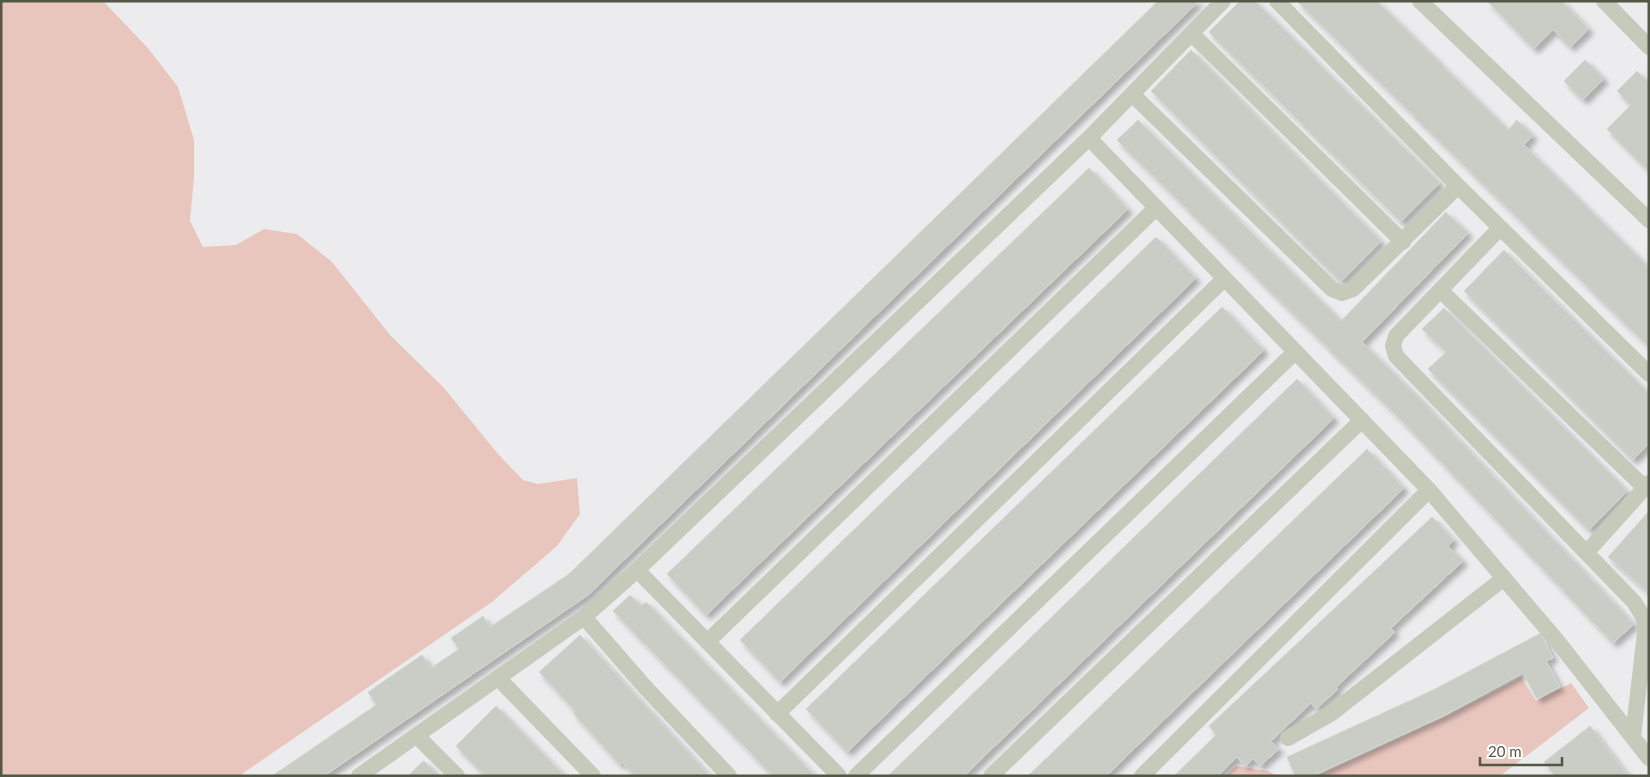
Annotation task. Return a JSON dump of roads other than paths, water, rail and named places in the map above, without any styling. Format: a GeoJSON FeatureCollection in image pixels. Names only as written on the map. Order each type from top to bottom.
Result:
{"type":"FeatureCollection","features":[{"type":"Feature","properties":{"kind":"lane"},"geometry":{"type":"LineString","coordinates":[[359,776],[584,617],[637,570],[1089,138],[1223,1]]}},
{"type":"Feature","properties":{"kind":"lane"},"geometry":{"type":"LineString","coordinates":[[1277,1],[1458,186],[1649,374]]}},
{"type":"Feature","properties":{"kind":"lane"},"geometry":{"type":"LineString","coordinates":[[1420,1],[1649,220]]}},
{"type":"Feature","properties":{"kind":"lane"},"geometry":{"type":"LineString","coordinates":[[1604,1],[1649,47]]}},
{"type":"Feature","properties":{"kind":"lane"},"geometry":{"type":"LineString","coordinates":[[1192,34],[1403,242]]}},
{"type":"Feature","properties":{"kind":"lane"},"geometry":{"type":"LineString","coordinates":[[1133,95],[1332,289],[1342,293],[1353,289],[1458,186]]}},
{"type":"Feature","properties":{"kind":"lane"},"geometry":{"type":"LineString","coordinates":[[1089,138],[1429,490],[1558,642],[1649,758]]}},
{"type":"Feature","properties":{"kind":"lane"},"geometry":{"type":"LineString","coordinates":[[707,642],[1156,208]]}},
{"type":"Feature","properties":{"kind":"lane"},"geometry":{"type":"LineString","coordinates":[[1500,228],[1396,336],[1393,346],[1396,356],[1634,602],[1641,612],[1645,633],[1633,737]]}},
{"type":"Feature","properties":{"kind":"lane"},"geometry":{"type":"LineString","coordinates":[[777,714],[1224,279]]}},
{"type":"Feature","properties":{"kind":"lane"},"geometry":{"type":"LineString","coordinates":[[1440,290],[1647,486],[1586,552]]}},
{"type":"Feature","properties":{"kind":"lane"},"geometry":{"type":"LineString","coordinates":[[856,776],[1295,352]]}},
{"type":"Feature","properties":{"kind":"lane"},"geometry":{"type":"LineString","coordinates":[[991,776],[1362,420]]}},
{"type":"Feature","properties":{"kind":"lane"},"geometry":{"type":"LineString","coordinates":[[1142,776],[1429,490]]}},
{"type":"Feature","properties":{"kind":"lane"},"geometry":{"type":"LineString","coordinates":[[637,570],[839,776]]}},
{"type":"Feature","properties":{"kind":"lane"},"geometry":{"type":"LineString","coordinates":[[1288,738],[1332,713],[1504,578]]}},
{"type":"Feature","properties":{"kind":"lane"},"geometry":{"type":"LineString","coordinates":[[584,617],[645,687],[729,776]]}},
{"type":"Feature","properties":{"kind":"lane"},"geometry":{"type":"LineString","coordinates":[[498,678],[593,776]]}},
{"type":"Feature","properties":{"kind":"lane"},"geometry":{"type":"LineString","coordinates":[[418,736],[457,776]]}}]}
